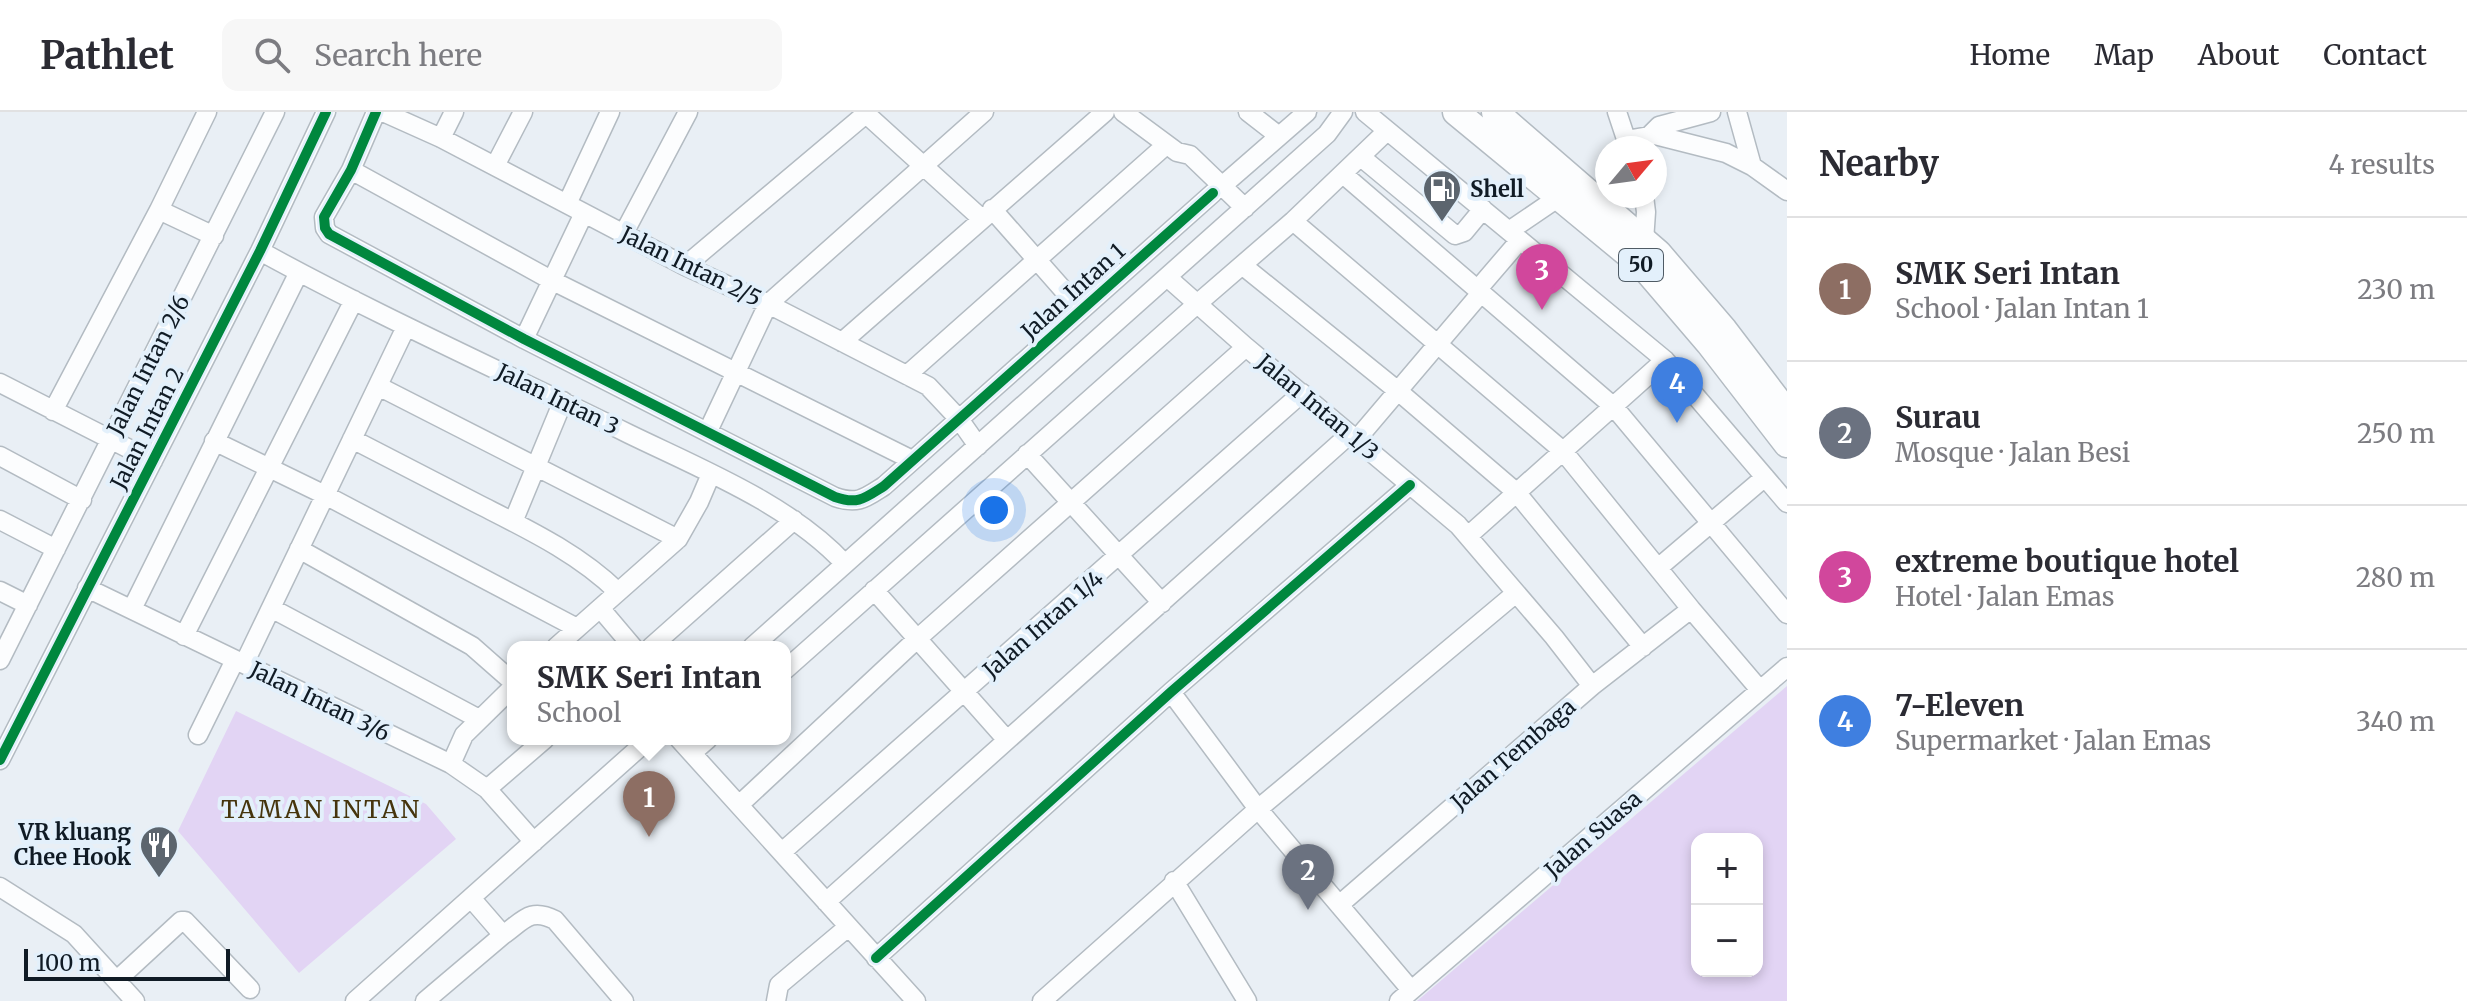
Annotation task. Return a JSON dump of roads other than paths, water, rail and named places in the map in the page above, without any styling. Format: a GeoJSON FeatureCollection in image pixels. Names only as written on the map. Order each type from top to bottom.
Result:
{"type":"FeatureCollection","features":[{"type":"Feature","properties":{"kind":"highway","name":"50"},"geometry":{"type":"LineString","coordinates":[[1495,112],[1658,253],[1724,330],[1787,413]]}},
{"type":"Feature","properties":{"kind":"highway","name":"50"},"geometry":{"type":"LineString","coordinates":[[1456,114],[1644,267],[1709,343],[1787,444]]}},
{"type":"Feature","properties":{"kind":"street"},"geometry":{"type":"LineString","coordinates":[[53,411],[207,112]]}},
{"type":"Feature","properties":{"kind":"street","name":"Jalan Intan 2/6"},"geometry":{"type":"LineString","coordinates":[[0,660],[275,112]]}},
{"type":"Feature","properties":{"kind":"street","name":"Jalan Intan 2"},"geometry":{"type":"LineString","coordinates":[[0,760],[260,251],[326,112]]}},
{"type":"Feature","properties":{"kind":"street"},"geometry":{"type":"LineString","coordinates":[[376,112],[351,170],[551,280],[912,460]]}},
{"type":"Feature","properties":{"kind":"street","name":"Jalan Intan 2/5"},"geometry":{"type":"LineString","coordinates":[[383,112],[441,138],[685,266],[768,304],[928,386],[959,419],[978,446]]}},
{"type":"Feature","properties":{"kind":"street"},"geometry":{"type":"LineString","coordinates":[[441,138],[454,112]]}},
{"type":"Feature","properties":{"kind":"street"},"geometry":{"type":"LineString","coordinates":[[495,166],[523,112]]}},
{"type":"Feature","properties":{"kind":"street"},"geometry":{"type":"LineString","coordinates":[[524,339],[551,280],[610,112]]}},
{"type":"Feature","properties":{"kind":"street"},"geometry":{"type":"LineString","coordinates":[[624,233],[688,112]]}},
{"type":"Feature","properties":{"kind":"street"},"geometry":{"type":"LineString","coordinates":[[685,266],[866,112],[924,166],[987,214],[1037,260],[1081,310]]}},
{"type":"Feature","properties":{"kind":"street"},"geometry":{"type":"LineString","coordinates":[[708,431],[768,304],[984,112]]}},
{"type":"Feature","properties":{"kind":"street"},"geometry":{"type":"LineString","coordinates":[[842,342],[1105,112]]}},
{"type":"Feature","properties":{"kind":"street"},"geometry":{"type":"LineString","coordinates":[[1123,112],[1172,149],[1184,165],[1218,189],[1240,212]]}},
{"type":"Feature","properties":{"kind":"street"},"geometry":{"type":"LineString","coordinates":[[1248,112],[1279,136]]}},
{"type":"Feature","properties":{"kind":"street","name":"Jalan Intan 1"},"geometry":{"type":"LineString","coordinates":[[351,170],[324,217],[329,234],[524,339],[848,502],[863,500],[884,486],[1307,112]]}},
{"type":"Feature","properties":{"kind":"street"},"geometry":{"type":"LineString","coordinates":[[759,641],[1327,134],[1343,112]]}},
{"type":"Feature","properties":{"kind":"street"},"geometry":{"type":"LineString","coordinates":[[1327,134],[1366,112],[1665,360],[1787,503]]}},
{"type":"Feature","properties":{"kind":"street"},"geometry":{"type":"LineString","coordinates":[[1617,112],[1625,136]]}},
{"type":"Feature","properties":{"kind":"street"},"geometry":{"type":"LineString","coordinates":[[1650,135],[1659,126],[1711,112]]}},
{"type":"Feature","properties":{"kind":"street"},"geometry":{"type":"LineString","coordinates":[[1737,112],[1752,166]]}},
{"type":"Feature","properties":{"kind":"street"},"geometry":{"type":"LineString","coordinates":[[791,665],[1293,221],[1387,131]]}},
{"type":"Feature","properties":{"kind":"street"},"geometry":{"type":"LineString","coordinates":[[1650,135],[1726,153],[1752,166],[1787,191]]}},
{"type":"Feature","properties":{"kind":"street"},"geometry":{"type":"LineString","coordinates":[[907,375],[1037,260],[1172,149]]}},
{"type":"Feature","properties":{"kind":"street"},"geometry":{"type":"LineString","coordinates":[[1361,157],[1455,235],[1464,232],[1483,209]]}},
{"type":"Feature","properties":{"kind":"street"},"geometry":{"type":"LineString","coordinates":[[1343,174],[1614,407],[1787,614]]}},
{"type":"Feature","properties":{"kind":"street"},"geometry":{"type":"LineString","coordinates":[[826,902],[1006,739],[1354,436],[1437,345],[1480,291],[1515,235],[1559,197]]}},
{"type":"Feature","properties":{"kind":"street"},"geometry":{"type":"LineString","coordinates":[[1644,241],[1646,208]]}},
{"type":"Feature","properties":{"kind":"street"},"geometry":{"type":"LineString","coordinates":[[159,210],[214,236]]}},
{"type":"Feature","properties":{"kind":"street"},"geometry":{"type":"LineString","coordinates":[[1293,221],[1563,451],[1760,690]]}},
{"type":"Feature","properties":{"kind":"street","name":"Jalan Intan 3"},"geometry":{"type":"LineString","coordinates":[[260,251],[406,327],[711,474],[794,520],[826,543],[845,564]]}},
{"type":"Feature","properties":{"kind":"street"},"geometry":{"type":"LineString","coordinates":[[1242,265],[1398,391],[1516,492],[1643,647]]}},
{"type":"Feature","properties":{"kind":"street"},"geometry":{"type":"LineString","coordinates":[[132,609],[299,272]]}},
{"type":"Feature","properties":{"kind":"street","name":"Jalan Intan 1/3"},"geometry":{"type":"LineString","coordinates":[[1167,277],[1443,511],[1468,536],[1592,686]]}},
{"type":"Feature","properties":{"kind":"street"},"geometry":{"type":"LineString","coordinates":[[184,636],[354,300]]}},
{"type":"Feature","properties":{"kind":"street"},"geometry":{"type":"LineString","coordinates":[[198,735],[271,608],[406,327]]}},
{"type":"Feature","properties":{"kind":"street"},"geometry":{"type":"LineString","coordinates":[[739,805],[917,639],[1246,347]]}},
{"type":"Feature","properties":{"kind":"street"},"geometry":{"type":"LineString","coordinates":[[1468,536],[1665,360]]}},
{"type":"Feature","properties":{"kind":"street"},"geometry":{"type":"LineString","coordinates":[[0,383],[153,461]]}},
{"type":"Feature","properties":{"kind":"street"},"geometry":{"type":"LineString","coordinates":[[378,386],[678,539]]}},
{"type":"Feature","properties":{"kind":"street","name":"Jalan Intan 1/4"},"geometry":{"type":"LineString","coordinates":[[782,852],[1302,393]]}},
{"type":"Feature","properties":{"kind":"street"},"geometry":{"type":"LineString","coordinates":[[513,522],[563,401]]}},
{"type":"Feature","properties":{"kind":"street"},"geometry":{"type":"LineString","coordinates":[[352,439],[569,553],[600,574],[618,592]]}},
{"type":"Feature","properties":{"kind":"street"},"geometry":{"type":"LineString","coordinates":[[214,441],[325,495],[577,628]]}},
{"type":"Feature","properties":{"kind":"street"},"geometry":{"type":"LineString","coordinates":[[1027,454],[1162,603]]}},
{"type":"Feature","properties":{"kind":"street"},"geometry":{"type":"LineString","coordinates":[[0,456],[82,500]]}},
{"type":"Feature","properties":{"kind":"street"},"geometry":{"type":"LineString","coordinates":[[563,641],[678,539],[711,474]]}},
{"type":"Feature","properties":{"kind":"street"},"geometry":{"type":"LineString","coordinates":[[1658,568],[1765,477]]}},
{"type":"Feature","properties":{"kind":"street"},"geometry":{"type":"LineString","coordinates":[[876,958],[1171,692],[1410,485]]}},
{"type":"Feature","properties":{"kind":"street"},"geometry":{"type":"LineString","coordinates":[[0,520],[56,549]]}},
{"type":"Feature","properties":{"kind":"street"},"geometry":{"type":"LineString","coordinates":[[658,641],[794,520]]}},
{"type":"Feature","properties":{"kind":"street"},"geometry":{"type":"LineString","coordinates":[[299,549],[472,646],[507,678]]}},
{"type":"Feature","properties":{"kind":"street","name":"Jalan Intan 3/6"},"geometry":{"type":"LineString","coordinates":[[87,588],[451,764],[487,789],[534,842]]}},
{"type":"Feature","properties":{"kind":"street"},"geometry":{"type":"LineString","coordinates":[[874,590],[1006,739]]}},
{"type":"Feature","properties":{"kind":"street"},"geometry":{"type":"LineString","coordinates":[[0,591],[28,605]]}},
{"type":"Feature","properties":{"kind":"street"},"geometry":{"type":"LineString","coordinates":[[1042,1001],[1174,881],[1516,593]]}},
{"type":"Feature","properties":{"kind":"street"},"geometry":{"type":"LineString","coordinates":[[271,608],[479,719]]}},
{"type":"Feature","properties":{"kind":"street"},"geometry":{"type":"LineString","coordinates":[[600,608],[628,641]]}},
{"type":"Feature","properties":{"kind":"street","name":"Jalan Tembaga"},"geometry":{"type":"LineString","coordinates":[[1339,905],[1592,686],[1691,609]]}},
{"type":"Feature","properties":{"kind":"street","name":"Jalan Suasa"},"geometry":{"type":"LineString","coordinates":[[1405,996],[1787,667]]}},
{"type":"Feature","properties":{"kind":"street"},"geometry":{"type":"LineString","coordinates":[[451,764],[464,735],[507,690]]}},
{"type":"Feature","properties":{"kind":"street"},"geometry":{"type":"LineString","coordinates":[[1171,692],[1258,809],[1339,905],[1405,996]]}},
{"type":"Feature","properties":{"kind":"street"},"geometry":{"type":"LineString","coordinates":[[487,789],[538,745]]}},
{"type":"Feature","properties":{"kind":"street"},"geometry":{"type":"LineString","coordinates":[[355,1001],[642,745]]}},
{"type":"Feature","properties":{"kind":"street"},"geometry":{"type":"LineString","coordinates":[[686,746],[916,1001]]}},
{"type":"Feature","properties":{"kind":"street"},"geometry":{"type":"LineString","coordinates":[[1174,881],[1247,1001]]}},
{"type":"Feature","properties":{"kind":"street"},"geometry":{"type":"LineString","coordinates":[[0,887],[74,934],[135,1001]]}},
{"type":"Feature","properties":{"kind":"street"},"geometry":{"type":"LineString","coordinates":[[471,898],[503,935]]}},
{"type":"Feature","properties":{"kind":"street"},"geometry":{"type":"LineString","coordinates":[[425,1001],[503,935],[530,915],[542,913],[555,920],[624,1001]]}},
{"type":"Feature","properties":{"kind":"street"},"geometry":{"type":"LineString","coordinates":[[117,980],[181,921],[185,921],[250,989]]}},
{"type":"Feature","properties":{"kind":"street"},"geometry":{"type":"LineString","coordinates":[[776,1001],[779,985],[848,927]]}},
{"type":"Feature","properties":{"kind":"place","name":"Shell"},"geometry":{"type":"Point","coordinates":[1442,223]}},
{"type":"Feature","properties":{"kind":"place","name":"extreme boutique hotel"},"geometry":{"type":"Point","coordinates":[1542,310]}},
{"type":"Feature","properties":{"kind":"place","name":"7-Eleven"},"geometry":{"type":"Point","coordinates":[1677,423]}},
{"type":"Feature","properties":{"kind":"place","name":"SMK Seri Intan"},"geometry":{"type":"Point","coordinates":[649,837]}},
{"type":"Feature","properties":{"kind":"place","name":"VR kluang Chee Hook"},"geometry":{"type":"Point","coordinates":[159,879]}},
{"type":"Feature","properties":{"kind":"place","name":"Surau"},"geometry":{"type":"Point","coordinates":[1308,910]}},
{"type":"Feature","properties":{"kind":"district","name":"TAMAN INTAN"},"geometry":{"type":"Point","coordinates":[321,810]}}]}
